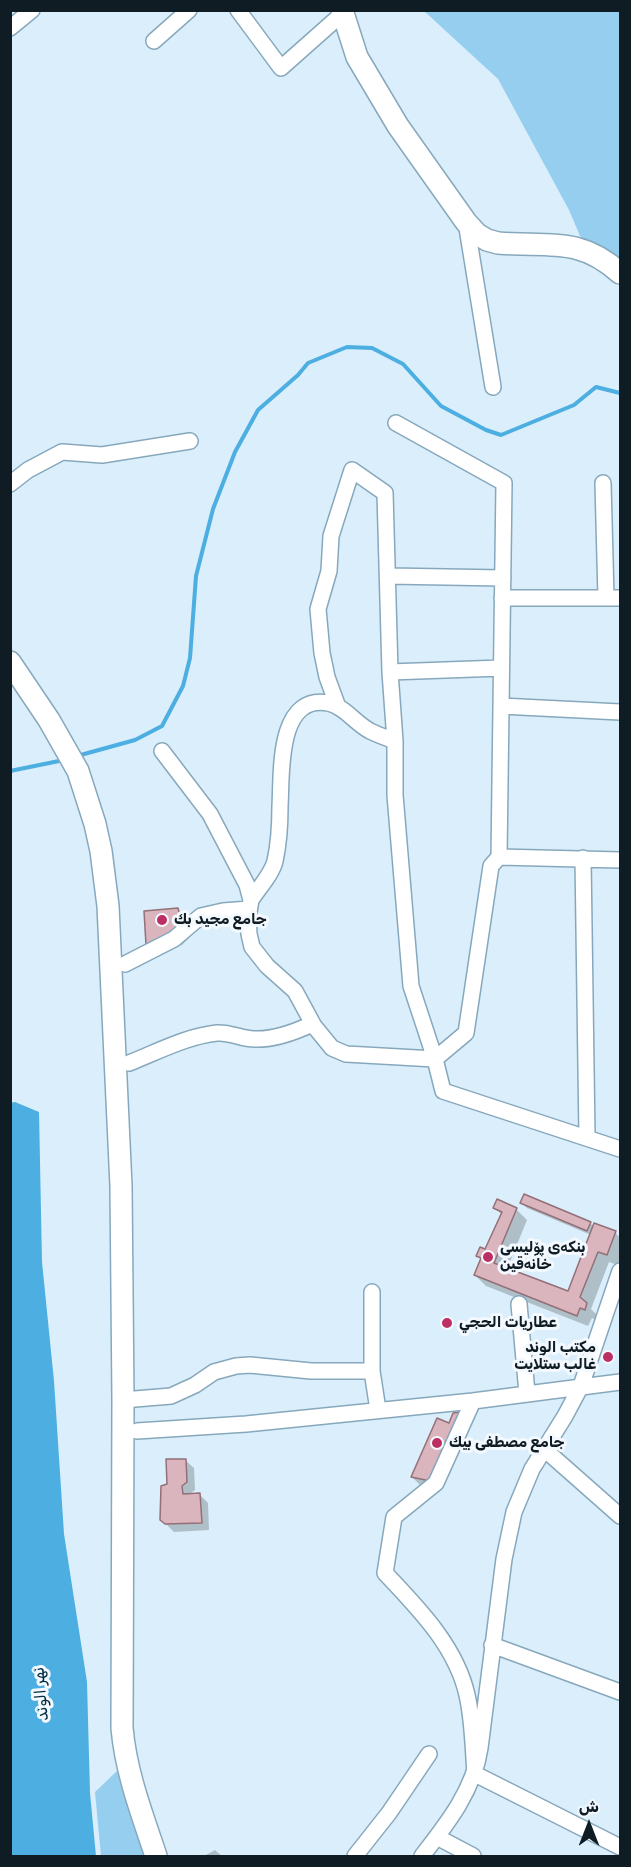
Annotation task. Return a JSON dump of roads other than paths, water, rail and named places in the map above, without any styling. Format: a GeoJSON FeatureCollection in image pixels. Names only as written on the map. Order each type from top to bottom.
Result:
{"type":"FeatureCollection","features":[{"type":"Feature","properties":{"kind":"main road"},"geometry":{"type":"LineString","coordinates":[[342,12],[357,57],[378,94],[466,222],[477,234],[488,240],[513,244],[560,245],[587,250],[621,273]]}},
{"type":"Feature","properties":{"kind":"main road"},"geometry":{"type":"LineString","coordinates":[[10,662],[49,720],[62,730],[69,746],[84,758],[88,797],[101,851],[110,924],[130,1399]]}},
{"type":"Feature","properties":{"kind":"main road"},"geometry":{"type":"LineString","coordinates":[[87,777],[100,794],[115,858],[125,964],[134,1187],[130,1399],[134,1727],[143,1779],[171,1857]]}},
{"type":"Feature","properties":{"kind":"main road"},"geometry":{"type":"LineString","coordinates":[[130,1431],[122,1728],[126,1764],[156,1857]]}},
{"type":"Feature","properties":{"kind":"street"},"geometry":{"type":"LineString","coordinates":[[10,28],[32,10]]}},
{"type":"Feature","properties":{"kind":"street"},"geometry":{"type":"LineString","coordinates":[[154,41],[189,10]]}},
{"type":"Feature","properties":{"kind":"street"},"geometry":{"type":"LineString","coordinates":[[238,10],[281,68],[342,12]]}},
{"type":"Feature","properties":{"kind":"street"},"geometry":{"type":"LineString","coordinates":[[466,222],[493,387]]}},
{"type":"Feature","properties":{"kind":"street"},"geometry":{"type":"LineString","coordinates":[[162,751],[210,814],[247,885],[250,905],[249,934],[252,947],[267,966],[295,991],[312,1024],[332,1048],[339,1052],[435,1059],[466,1033],[491,866],[499,857],[504,483],[396,423]]}},
{"type":"Feature","properties":{"kind":"street"},"geometry":{"type":"LineString","coordinates":[[10,484],[28,470],[62,452],[102,456],[190,441]]}},
{"type":"Feature","properties":{"kind":"street"},"geometry":{"type":"LineString","coordinates":[[338,707],[327,678],[318,609],[329,571],[331,536],[336,514],[352,470],[385,493],[395,795],[411,986],[443,1091],[621,1149]]}},
{"type":"Feature","properties":{"kind":"street"},"geometry":{"type":"LineString","coordinates":[[502,598],[613,598],[603,483]]}},
{"type":"Feature","properties":{"kind":"street"},"geometry":{"type":"LineString","coordinates":[[389,576],[502,578]]}},
{"type":"Feature","properties":{"kind":"street"},"geometry":{"type":"LineString","coordinates":[[390,672],[501,668]]}},
{"type":"Feature","properties":{"kind":"street"},"geometry":{"type":"LineString","coordinates":[[125,964],[174,939],[201,916],[250,905],[274,864],[280,825],[283,748],[286,732],[297,714],[310,705],[324,702],[338,707],[370,731],[395,741]]}},
{"type":"Feature","properties":{"kind":"street"},"geometry":{"type":"LineString","coordinates":[[501,706],[621,712]]}},
{"type":"Feature","properties":{"kind":"street"},"geometry":{"type":"LineString","coordinates":[[499,857],[621,860]]}},
{"type":"Feature","properties":{"kind":"street"},"geometry":{"type":"LineString","coordinates":[[584,858],[587,1137]]}},
{"type":"Feature","properties":{"kind":"street"},"geometry":{"type":"LineString","coordinates":[[129,1063],[178,1043],[207,1035],[225,1033],[260,1039],[292,1032],[312,1024]]}},
{"type":"Feature","properties":{"kind":"street"},"geometry":{"type":"LineString","coordinates":[[422,1857],[464,1796],[475,1774],[508,1535],[514,1512],[543,1448],[565,1416],[581,1386],[621,1271]]}},
{"type":"Feature","properties":{"kind":"street"},"geometry":{"type":"LineString","coordinates":[[372,1292],[372,1371],[378,1410]]}},
{"type":"Feature","properties":{"kind":"street"},"geometry":{"type":"LineString","coordinates":[[519,1304],[526,1393]]}},
{"type":"Feature","properties":{"kind":"street"},"geometry":{"type":"LineString","coordinates":[[130,1399],[176,1394],[214,1372],[236,1366],[250,1365],[319,1371],[372,1371]]}},
{"type":"Feature","properties":{"kind":"street"},"geometry":{"type":"LineString","coordinates":[[130,1431],[246,1424],[472,1401],[621,1382]]}},
{"type":"Feature","properties":{"kind":"street"},"geometry":{"type":"LineString","coordinates":[[472,1401],[436,1483],[394,1517],[385,1573],[416,1605],[445,1645],[457,1668],[470,1707],[475,1774]]}},
{"type":"Feature","properties":{"kind":"street"},"geometry":{"type":"LineString","coordinates":[[543,1448],[621,1516]]}},
{"type":"Feature","properties":{"kind":"street"},"geometry":{"type":"LineString","coordinates":[[492,1645],[621,1692]]}},
{"type":"Feature","properties":{"kind":"street"},"geometry":{"type":"LineString","coordinates":[[355,1857],[389,1813],[429,1754]]}},
{"type":"Feature","properties":{"kind":"street"},"geometry":{"type":"LineString","coordinates":[[475,1774],[621,1847]]}},
{"type":"Feature","properties":{"kind":"street"},"geometry":{"type":"LineString","coordinates":[[437,1836],[473,1857]]}},
{"type":"Feature","properties":{"kind":"street"},"geometry":{"type":"LineString","coordinates":[[598,1837],[605,1857]]}},
{"type":"Feature","properties":{"kind":"street"},"geometry":{"type":"LineString","coordinates":[[612,1857],[621,1854]]}},
{"type":"Feature","properties":{"kind":"water","name":"نهر الوند"},"geometry":{"type":"Polygon","coordinates":[[[15,1102],[39,1112],[42,1262],[54,1381],[64,1534],[87,1682],[90,1793],[96,1856],[11,1856],[10,1103],[15,1102]]]}},
{"type":"Feature","properties":{"kind":"waterway"},"geometry":{"type":"LineString","coordinates":[[77,756],[135,740],[162,726],[183,686],[190,658],[196,576],[213,509],[235,452],[258,410],[298,375],[308,363],[347,347],[372,348],[403,364],[441,406],[486,430],[501,435],[574,405],[596,387],[620,393]]}},
{"type":"Feature","properties":{"kind":"waterway"},"geometry":{"type":"LineString","coordinates":[[10,771],[64,760]]}},
{"type":"Feature","properties":{"kind":"place","name":"جامع مجيد بك"},"geometry":{"type":"Point","coordinates":[162,920]}},
{"type":"Feature","properties":{"kind":"place","name":"بنکەی پۆلیسی خانەقین"},"geometry":{"type":"Point","coordinates":[488,1257]}},
{"type":"Feature","properties":{"kind":"place","name":"عطاريات الحجي"},"geometry":{"type":"Point","coordinates":[447,1323]}},
{"type":"Feature","properties":{"kind":"place","name":"مكتب الوند غالب ستلايت"},"geometry":{"type":"Point","coordinates":[608,1357]}},
{"type":"Feature","properties":{"kind":"place","name":"جامع مصطفى بيك"},"geometry":{"type":"Point","coordinates":[437,1443]}}]}
